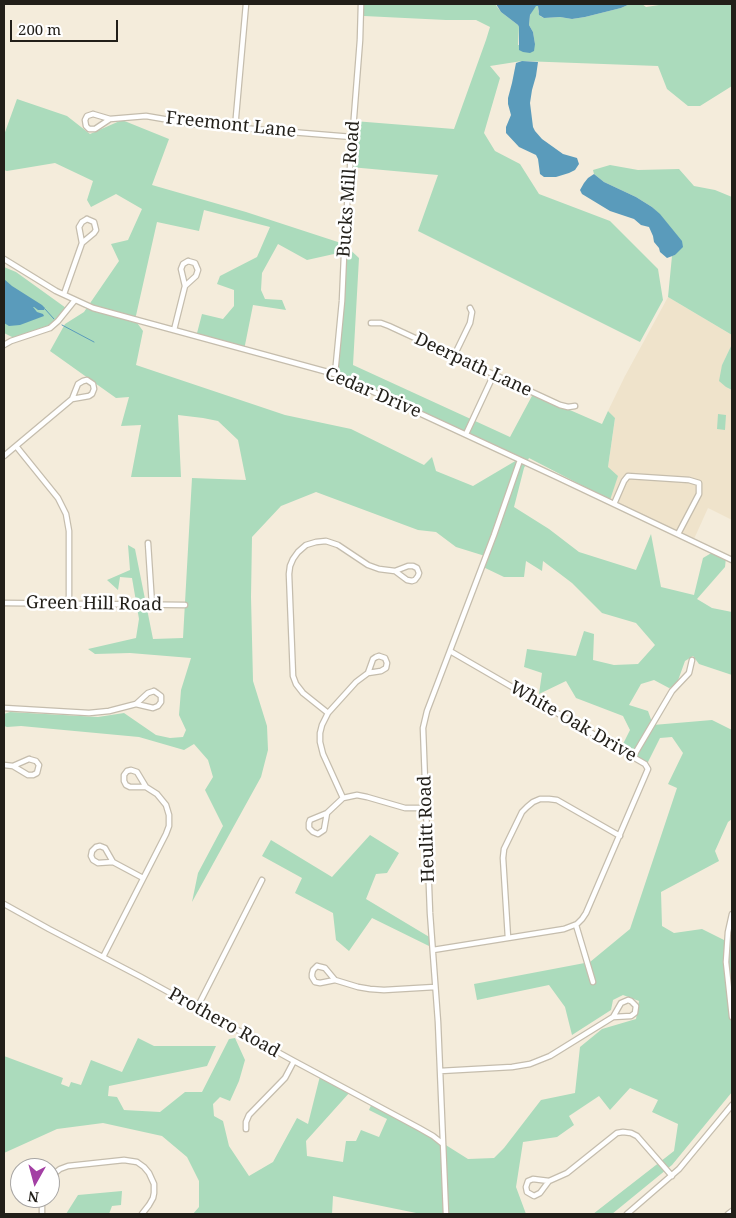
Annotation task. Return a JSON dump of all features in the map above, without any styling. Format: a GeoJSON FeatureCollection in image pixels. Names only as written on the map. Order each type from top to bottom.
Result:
{"type":"FeatureCollection","features":[{"type":"Feature","properties":{"kind":"street"},"geometry":{"type":"LineString","coordinates":[[236,128],[246,4]]}},
{"type":"Feature","properties":{"kind":"street","name":"Bucks Mill Road"},"geometry":{"type":"LineString","coordinates":[[335,374],[360,40],[361,4]]}},
{"type":"Feature","properties":{"kind":"street"},"geometry":{"type":"LineString","coordinates":[[90,114],[110,119],[95,129],[87,127],[84,123],[86,117],[90,114]]}},
{"type":"Feature","properties":{"kind":"street","name":"Freemont Lane"},"geometry":{"type":"LineString","coordinates":[[110,119],[146,116],[193,124],[352,136]]}},
{"type":"Feature","properties":{"kind":"street"},"geometry":{"type":"LineString","coordinates":[[64,294],[82,243],[80,224],[85,220],[90,220],[94,222],[96,230],[94,234],[82,243]]}},
{"type":"Feature","properties":{"kind":"street","name":"Cedar Drive"},"geometry":{"type":"LineString","coordinates":[[4,259],[41,282],[75,300],[102,311],[335,374],[732,560]]}},
{"type":"Feature","properties":{"kind":"street"},"geometry":{"type":"LineString","coordinates":[[174,330],[185,286],[182,266],[191,261],[195,263],[198,270],[196,276],[185,286]]}},
{"type":"Feature","properties":{"kind":"street"},"geometry":{"type":"LineString","coordinates":[[4,345],[50,328],[75,300]]}},
{"type":"Feature","properties":{"kind":"street"},"geometry":{"type":"LineString","coordinates":[[454,356],[470,323],[472,312],[470,308]]}},
{"type":"Feature","properties":{"kind":"street","name":"Deerpath Lane"},"geometry":{"type":"LineString","coordinates":[[371,323],[381,323],[389,326],[560,406],[575,406]]}},
{"type":"Feature","properties":{"kind":"street"},"geometry":{"type":"LineString","coordinates":[[466,434],[494,374]]}},
{"type":"Feature","properties":{"kind":"street"},"geometry":{"type":"LineString","coordinates":[[4,456],[72,399],[79,383],[85,380],[91,382],[93,392],[89,396],[72,399]]}},
{"type":"Feature","properties":{"kind":"street"},"geometry":{"type":"LineString","coordinates":[[16,446],[58,498],[66,514],[69,531],[69,603]]}},
{"type":"Feature","properties":{"kind":"street","name":"Heulitt Road"},"geometry":{"type":"LineString","coordinates":[[446,1214],[440,1070],[430,913],[423,728],[427,711],[494,535],[520,460]]}},
{"type":"Feature","properties":{"kind":"street"},"geometry":{"type":"LineString","coordinates":[[614,504],[624,481],[628,476],[632,475],[689,480],[699,483],[699,491],[678,534]]}},
{"type":"Feature","properties":{"kind":"street"},"geometry":{"type":"LineString","coordinates":[[328,713],[302,693],[293,676],[289,574],[293,559],[306,545],[326,541],[338,545],[368,565],[379,569],[395,571],[411,566],[417,568],[419,573],[417,579],[412,581],[407,580],[395,571]]}},
{"type":"Feature","properties":{"kind":"street"},"geometry":{"type":"LineString","coordinates":[[148,543],[152,605]]}},
{"type":"Feature","properties":{"kind":"street","name":"Green Hill Road"},"geometry":{"type":"LineString","coordinates":[[4,603],[185,605]]}},
{"type":"Feature","properties":{"kind":"street","name":"White Oak Drive"},"geometry":{"type":"LineString","coordinates":[[450,651],[646,765],[648,768],[648,772],[586,913],[576,925]]}},
{"type":"Feature","properties":{"kind":"street"},"geometry":{"type":"LineString","coordinates":[[343,798],[321,748],[320,733],[328,713],[356,682],[368,673],[386,669],[387,663],[385,658],[382,656],[376,657],[368,673]]}},
{"type":"Feature","properties":{"kind":"street"},"geometry":{"type":"LineString","coordinates":[[633,758],[672,691],[689,673],[692,660]]}},
{"type":"Feature","properties":{"kind":"street"},"geometry":{"type":"LineString","coordinates":[[4,708],[89,713],[109,711],[136,704],[153,708],[158,706],[162,700],[157,692],[151,692],[136,704]]}},
{"type":"Feature","properties":{"kind":"street"},"geometry":{"type":"LineString","coordinates":[[4,765],[13,766],[30,775],[37,772],[39,768],[36,760],[32,758],[13,766]]}},
{"type":"Feature","properties":{"kind":"street"},"geometry":{"type":"LineString","coordinates":[[102,957],[166,834],[169,820],[168,810],[163,800],[146,787],[137,772],[133,770],[124,775],[125,783],[128,786],[146,787]]}},
{"type":"Feature","properties":{"kind":"street"},"geometry":{"type":"LineString","coordinates":[[327,812],[324,830],[318,834],[312,832],[309,828],[310,820],[327,812],[343,798],[362,795],[404,808],[426,808]]}},
{"type":"Feature","properties":{"kind":"street"},"geometry":{"type":"LineString","coordinates":[[508,938],[503,854],[505,844],[522,812],[527,807],[540,799],[550,798],[557,800],[620,836]]}},
{"type":"Feature","properties":{"kind":"street"},"geometry":{"type":"LineString","coordinates":[[113,862],[103,847],[96,847],[92,851],[92,858],[95,862],[113,862],[143,878]]}},
{"type":"Feature","properties":{"kind":"street"},"geometry":{"type":"LineString","coordinates":[[197,1008],[262,880]]}},
{"type":"Feature","properties":{"kind":"street","name":"Prothero Road"},"geometry":{"type":"LineString","coordinates":[[4,904],[419,1128],[443,1144]]}},
{"type":"Feature","properties":{"kind":"street"},"geometry":{"type":"LineString","coordinates":[[732,914],[728,932],[726,962],[732,1017]]}},
{"type":"Feature","properties":{"kind":"street"},"geometry":{"type":"LineString","coordinates":[[433,950],[564,929],[576,925],[593,982]]}},
{"type":"Feature","properties":{"kind":"street"},"geometry":{"type":"LineString","coordinates":[[335,980],[323,967],[317,966],[312,972],[312,977],[317,982],[335,980],[370,989],[435,987]]}},
{"type":"Feature","properties":{"kind":"street"},"geometry":{"type":"LineString","coordinates":[[440,1070],[512,1067],[530,1064],[550,1056],[613,1018],[631,1016],[635,1013],[635,1004],[628,1000],[624,1001],[613,1018]]}},
{"type":"Feature","properties":{"kind":"street"},"geometry":{"type":"LineString","coordinates":[[246,1129],[246,1122],[250,1115],[285,1078],[294,1061]]}},
{"type":"Feature","properties":{"kind":"street"},"geometry":{"type":"LineString","coordinates":[[627,1214],[690,1158],[732,1105]]}},
{"type":"Feature","properties":{"kind":"street"},"geometry":{"type":"LineString","coordinates":[[549,1181],[530,1180],[527,1183],[526,1190],[532,1195],[538,1195],[549,1181],[567,1173],[617,1133],[623,1132],[637,1136],[672,1176]]}},
{"type":"Feature","properties":{"kind":"street"},"geometry":{"type":"LineString","coordinates":[[60,1169],[68,1166],[124,1160],[137,1162],[149,1172],[153,1180],[154,1189],[153,1198],[142,1214]]}},
{"type":"Feature","properties":{"kind":"street"},"geometry":{"type":"LineString","coordinates":[[728,1214],[732,1211]]}},
{"type":"Feature","properties":{"kind":"shaded area"},"geometry":{"type":"Polygon","coordinates":[[[668,297],[732,335],[732,344],[722,365],[726,387],[732,390],[732,520],[708,508],[694,539],[610,500],[608,467],[615,419],[608,411],[668,297]]]}},
{"type":"Feature","properties":{"kind":"green space"},"geometry":{"type":"Polygon","coordinates":[[[364,4],[495,4],[501,12],[518,25],[518,45],[535,44],[533,32],[529,25],[530,15],[535,6],[538,6],[540,16],[544,18],[560,17],[572,19],[621,8],[630,4],[642,4],[646,7],[660,4],[732,4],[732,86],[700,106],[688,106],[667,89],[658,66],[522,61],[490,66],[500,78],[484,133],[495,151],[520,164],[539,194],[610,221],[658,269],[663,300],[640,342],[418,231],[438,175],[350,167],[354,121],[454,129],[490,27],[476,20],[364,16],[364,4]]]}},
{"type":"Feature","properties":{"kind":"green space"},"geometry":{"type":"Polygon","coordinates":[[[17,99],[67,116],[90,134],[122,120],[169,139],[152,185],[246,212],[344,244],[359,258],[353,365],[510,437],[533,394],[602,424],[608,411],[615,418],[608,467],[618,476],[610,500],[529,458],[524,468],[514,507],[549,529],[579,552],[636,570],[651,534],[661,587],[694,595],[703,558],[713,552],[726,558],[725,567],[697,599],[712,608],[732,612],[732,675],[699,664],[693,656],[685,661],[676,686],[669,688],[654,680],[641,684],[629,705],[648,711],[653,725],[712,720],[732,730],[732,819],[728,822],[715,851],[719,861],[661,892],[662,926],[674,933],[702,929],[726,941],[732,927],[732,1092],[672,1165],[612,1214],[593,1214],[674,1151],[678,1124],[652,1112],[658,1100],[630,1088],[610,1110],[599,1096],[569,1116],[574,1125],[557,1137],[523,1142],[516,1187],[526,1214],[421,1214],[333,1196],[332,1214],[193,1214],[199,1207],[199,1181],[187,1157],[162,1136],[103,1123],[57,1129],[4,1153],[4,1056],[63,1078],[61,1084],[69,1087],[71,1082],[81,1085],[91,1060],[122,1072],[138,1038],[154,1046],[216,1046],[207,1066],[109,1086],[108,1096],[117,1097],[124,1110],[160,1112],[185,1092],[202,1092],[229,1039],[235,1038],[245,1060],[239,1081],[230,1101],[220,1097],[213,1104],[214,1116],[223,1121],[229,1146],[249,1176],[273,1162],[297,1118],[308,1124],[320,1076],[350,1092],[306,1141],[307,1156],[343,1162],[346,1141],[356,1141],[361,1130],[379,1137],[387,1119],[369,1110],[372,1103],[468,1159],[494,1158],[541,1100],[575,1093],[580,1047],[602,1029],[636,1019],[639,1001],[623,995],[613,1000],[611,1010],[572,1035],[565,1007],[549,985],[477,1000],[474,984],[590,962],[630,929],[677,788],[668,784],[683,753],[672,737],[660,738],[646,766],[620,750],[630,730],[623,716],[576,698],[566,681],[539,694],[542,673],[524,667],[527,649],[576,656],[584,631],[594,634],[593,660],[614,665],[638,664],[655,645],[636,623],[602,613],[572,583],[543,561],[542,571],[526,561],[524,577],[504,577],[481,566],[485,556],[456,547],[436,532],[418,530],[316,492],[281,506],[252,537],[253,681],[267,726],[268,750],[261,777],[192,902],[198,873],[223,826],[205,790],[213,777],[208,760],[194,744],[184,750],[139,737],[21,726],[7,727],[4,726],[4,714],[10,712],[98,717],[124,713],[156,735],[170,738],[183,737],[186,730],[179,715],[181,690],[191,658],[130,653],[95,654],[88,649],[136,638],[139,619],[132,578],[120,577],[118,590],[107,580],[130,570],[128,545],[135,549],[153,639],[183,638],[192,478],[246,480],[238,440],[218,421],[178,415],[181,477],[131,477],[141,425],[121,426],[129,397],[116,398],[50,351],[65,324],[84,312],[119,261],[111,244],[128,240],[142,209],[116,194],[91,207],[87,200],[93,181],[55,163],[4,170],[4,135],[17,99]],[[204,210],[199,231],[157,222],[135,320],[143,331],[136,365],[285,415],[351,429],[424,465],[432,457],[436,471],[473,486],[517,460],[336,376],[343,252],[307,260],[278,244],[262,273],[261,290],[265,299],[282,300],[286,310],[253,305],[244,350],[196,337],[202,314],[223,319],[234,306],[234,290],[217,284],[220,276],[257,257],[270,227],[204,210]]]}},
{"type":"Feature","properties":{"kind":"green space"},"geometry":{"type":"Polygon","coordinates":[[[610,165],[638,170],[679,169],[694,186],[715,190],[732,197],[732,335],[668,297],[672,256],[675,255],[682,242],[652,207],[604,182],[594,174],[593,170],[610,165]]]}},
{"type":"Feature","properties":{"kind":"green space"},"geometry":{"type":"Polygon","coordinates":[[[4,267],[16,272],[66,308],[53,324],[12,338],[4,333],[4,267]]]}},
{"type":"Feature","properties":{"kind":"green space"},"geometry":{"type":"Polygon","coordinates":[[[732,344],[732,390],[719,381],[722,365],[732,344]]]}},
{"type":"Feature","properties":{"kind":"green space"},"geometry":{"type":"Polygon","coordinates":[[[718,414],[726,415],[725,430],[717,429],[718,414]]]}},
{"type":"Feature","properties":{"kind":"green space"},"geometry":{"type":"Polygon","coordinates":[[[370,835],[399,853],[387,873],[376,874],[366,899],[431,938],[431,947],[372,918],[349,951],[336,940],[333,913],[295,893],[302,878],[262,856],[271,840],[332,877],[370,835]]]}},
{"type":"Feature","properties":{"kind":"green space"},"geometry":{"type":"Polygon","coordinates":[[[122,1191],[121,1205],[112,1206],[109,1214],[66,1214],[78,1195],[122,1191]]]}},
{"type":"Feature","properties":{"kind":"water"},"geometry":{"type":"Polygon","coordinates":[[[496,4],[630,4],[621,8],[572,19],[560,17],[544,18],[539,15],[538,6],[536,6],[530,15],[529,25],[533,32],[535,44],[534,51],[530,53],[519,50],[518,25],[501,12],[496,4]]]}},
{"type":"Feature","properties":{"kind":"water"},"geometry":{"type":"Polygon","coordinates":[[[522,61],[538,62],[530,103],[533,127],[542,139],[563,154],[577,158],[579,164],[575,170],[569,173],[556,177],[544,177],[540,174],[536,155],[519,147],[506,133],[506,127],[511,115],[508,98],[516,63],[522,61]]]}},
{"type":"Feature","properties":{"kind":"water"},"geometry":{"type":"Polygon","coordinates":[[[594,174],[604,182],[652,207],[682,241],[683,247],[675,255],[667,258],[660,252],[654,242],[649,227],[641,225],[634,219],[610,211],[582,194],[580,190],[584,183],[594,174]]]}},
{"type":"Feature","properties":{"kind":"water"},"geometry":{"type":"Polygon","coordinates":[[[4,279],[42,305],[45,308],[44,310],[38,310],[33,307],[44,316],[20,325],[9,326],[4,323],[4,279]]]}},
{"type":"Feature","properties":{"kind":"waterway"},"geometry":{"type":"LineString","coordinates":[[45,309],[54,319]]}},
{"type":"Feature","properties":{"kind":"waterway"},"geometry":{"type":"LineString","coordinates":[[62,325],[94,342]]}}]}
